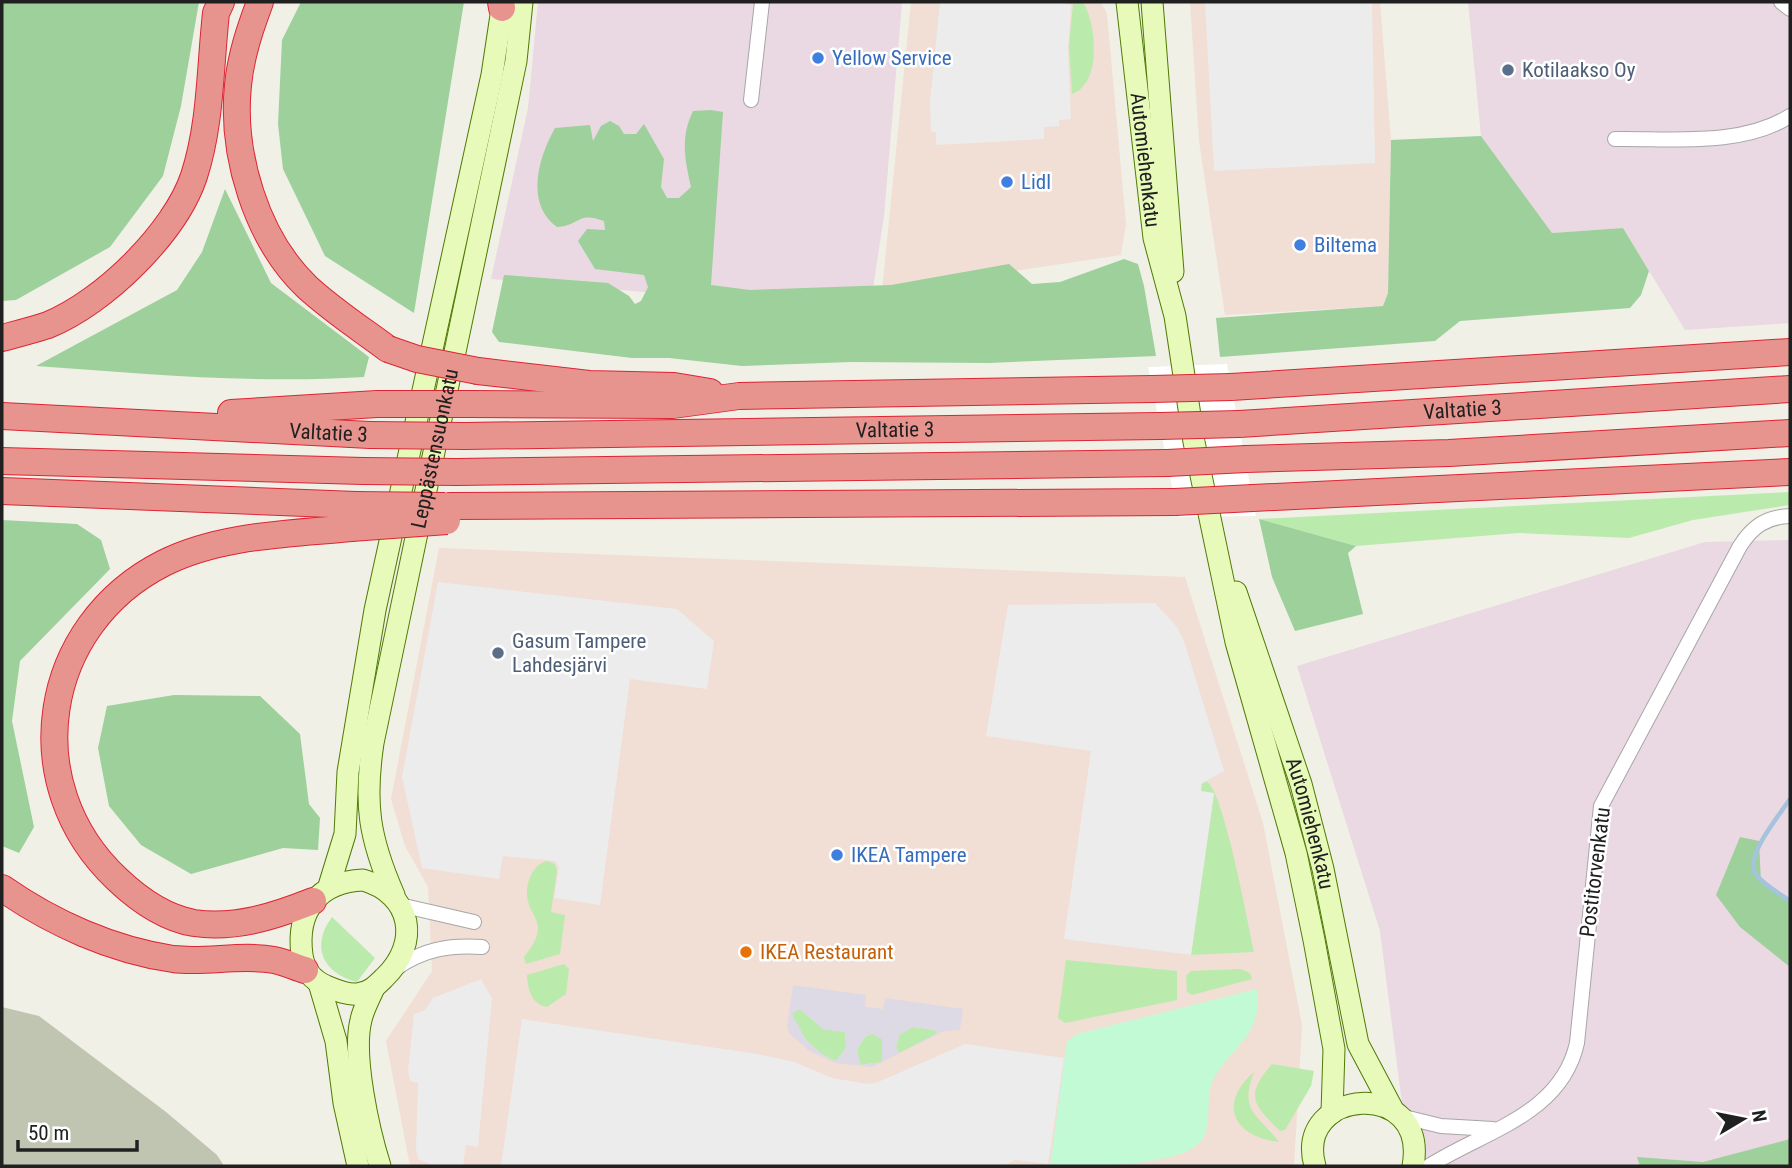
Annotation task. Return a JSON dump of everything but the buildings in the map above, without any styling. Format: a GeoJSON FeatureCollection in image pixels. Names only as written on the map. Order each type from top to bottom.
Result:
{"type":"FeatureCollection","features":[{"type":"Feature","properties":{"kind":"highway"},"geometry":{"type":"LineString","coordinates":[[2,338],[49,324],[86,304],[136,261],[168,223],[193,179],[204,137],[216,13],[221,2]]}},
{"type":"Feature","properties":{"kind":"highway"},"geometry":{"type":"LineString","coordinates":[[260,2],[244,46],[238,86],[239,129],[254,201],[269,235],[306,286],[388,349],[417,359],[478,371],[589,384],[674,386],[739,396]]}},
{"type":"Feature","properties":{"kind":"highway"},"geometry":{"type":"LineString","coordinates":[[107,421],[377,404],[673,405],[739,396],[1231,387],[1790,352]]}},
{"type":"Feature","properties":{"kind":"highway","name":"Valtatie 3"},"geometry":{"type":"LineString","coordinates":[[2,416],[370,435],[465,436],[1160,426],[1239,424],[1790,389]]}},
{"type":"Feature","properties":{"kind":"highway","name":"Valtatie 3"},"geometry":{"type":"LineString","coordinates":[[2,461],[457,472],[1167,463],[1449,453],[1790,433]]}},
{"type":"Feature","properties":{"kind":"highway"},"geometry":{"type":"LineString","coordinates":[[2,491],[353,516],[567,507],[1175,502],[1790,472]]}},
{"type":"Feature","properties":{"kind":"highway"},"geometry":{"type":"LineString","coordinates":[[321,894],[252,921],[211,924],[182,919],[149,905],[111,874],[80,835],[61,788],[52,734],[57,705],[75,650],[107,603],[147,574],[166,562],[229,542],[353,516]]}},
{"type":"Feature","properties":{"kind":"highway"},"geometry":{"type":"LineString","coordinates":[[2,888],[56,921],[98,939],[174,959],[274,960],[312,977]]}},
{"type":"Feature","properties":{"kind":"main road","name":"Automiehenkatu"},"geometry":{"type":"LineString","coordinates":[[1127,2],[1154,238],[1175,316]]}},
{"type":"Feature","properties":{"kind":"main road","name":"Automiehenkatu"},"geometry":{"type":"LineString","coordinates":[[1152,2],[1175,316],[1194,442],[1236,642],[1296,853],[1317,953],[1334,1049],[1332,1113]]}},
{"type":"Feature","properties":{"kind":"main road","name":"Leppästensuonkatu"},"geometry":{"type":"LineString","coordinates":[[321,894],[345,834],[348,772],[375,610],[507,3]]}},
{"type":"Feature","properties":{"kind":"main road","name":"Leppästensuonkatu"},"geometry":{"type":"LineString","coordinates":[[397,900],[370,829],[368,776],[516,61],[507,3]]}},
{"type":"Feature","properties":{"kind":"main road","name":"Automiehenkatu"},"geometry":{"type":"LineString","coordinates":[[1215,538],[1253,636],[1301,784],[1323,869],[1358,1044],[1396,1113],[1410,1131],[1415,1147],[1413,1166]]}},
{"type":"Feature","properties":{"kind":"main road"},"geometry":{"type":"LineString","coordinates":[[312,977],[341,992],[358,994],[373,989],[394,970],[404,953],[407,937],[397,900],[363,880],[321,894],[304,917],[301,935],[312,977],[336,1041],[344,1103],[358,1166]]}},
{"type":"Feature","properties":{"kind":"main road"},"geometry":{"type":"LineString","coordinates":[[373,989],[361,1020],[359,1040],[365,1103],[380,1166]]}},
{"type":"Feature","properties":{"kind":"main road"},"geometry":{"type":"LineString","coordinates":[[1315,1166],[1313,1146],[1317,1133],[1332,1113],[1346,1105],[1362,1101],[1378,1103],[1396,1113]]}},
{"type":"Feature","properties":{"kind":"street"},"geometry":{"type":"LineString","coordinates":[[751,100],[762,2]]}},
{"type":"Feature","properties":{"kind":"street"},"geometry":{"type":"LineString","coordinates":[[1781,2],[1790,9]]}},
{"type":"Feature","properties":{"kind":"street"},"geometry":{"type":"LineString","coordinates":[[1615,139],[1715,138],[1746,133],[1790,116]]}},
{"type":"Feature","properties":{"kind":"street","name":"Postitorvenkatu"},"geometry":{"type":"LineString","coordinates":[[1429,1166],[1528,1113],[1548,1098],[1563,1079],[1575,1053],[1599,817],[1604,798],[1747,535],[1764,520],[1790,516]]}},
{"type":"Feature","properties":{"kind":"street"},"geometry":{"type":"LineString","coordinates":[[397,900],[474,922]]}},
{"type":"Feature","properties":{"kind":"street"},"geometry":{"type":"LineString","coordinates":[[394,970],[409,959],[442,946],[482,947]]}},
{"type":"Feature","properties":{"kind":"street"},"geometry":{"type":"LineString","coordinates":[[1396,1113],[1441,1126],[1494,1130]]}},
{"type":"Feature","properties":{"kind":"shaded area"},"geometry":{"type":"Polygon","coordinates":[[[538,2],[902,2],[884,216],[873,288],[739,300],[491,279],[528,108],[538,2]]]}},
{"type":"Feature","properties":{"kind":"shaded area"},"geometry":{"type":"Polygon","coordinates":[[[911,2],[1101,2],[1107,14],[1126,224],[1121,255],[882,291],[911,2]]]}},
{"type":"Feature","properties":{"kind":"shaded area"},"geometry":{"type":"Polygon","coordinates":[[[940,2],[1059,2],[1071,5],[1068,50],[1071,119],[1059,120],[1059,126],[1044,127],[1044,139],[936,145],[936,132],[931,132],[930,102],[940,2]]]}},
{"type":"Feature","properties":{"kind":"shaded area"},"geometry":{"type":"Polygon","coordinates":[[[1190,2],[1380,2],[1391,140],[1388,293],[1383,306],[1225,315],[1199,141],[1190,2]]]}},
{"type":"Feature","properties":{"kind":"shaded area"},"geometry":{"type":"Polygon","coordinates":[[[1205,2],[1372,2],[1375,163],[1214,171],[1205,2]]]}},
{"type":"Feature","properties":{"kind":"shaded area"},"geometry":{"type":"Polygon","coordinates":[[[1468,2],[1790,2],[1790,323],[1685,330],[1623,228],[1552,233],[1481,136],[1468,2]]]}},
{"type":"Feature","properties":{"kind":"shaded area"},"geometry":{"type":"Polygon","coordinates":[[[1790,540],[1790,1166],[1410,1166],[1380,931],[1297,666],[1705,542],[1790,540]]]}},
{"type":"Feature","properties":{"kind":"shaded area"},"geometry":{"type":"Polygon","coordinates":[[[439,548],[1185,577],[1263,823],[1302,1025],[1294,1166],[410,1166],[386,1041],[432,971],[428,887],[405,846],[391,799],[439,548]]]}},
{"type":"Feature","properties":{"kind":"shaded area"},"geometry":{"type":"Polygon","coordinates":[[[438,582],[677,609],[714,641],[707,689],[630,679],[600,905],[554,898],[559,867],[555,861],[503,856],[499,879],[422,868],[402,777],[438,582]]]}},
{"type":"Feature","properties":{"kind":"shaded area"},"geometry":{"type":"Polygon","coordinates":[[[1155,603],[1177,627],[1184,641],[1224,771],[1201,784],[1201,791],[1214,793],[1191,955],[1064,939],[1091,751],[986,736],[1008,605],[1155,603]]]}},
{"type":"Feature","properties":{"kind":"shaded area"},"geometry":{"type":"Polygon","coordinates":[[[481,979],[492,998],[478,1147],[466,1145],[463,1166],[434,1166],[418,1159],[416,1148],[418,1083],[410,1081],[408,1071],[414,1014],[425,1010],[433,998],[481,979]]]}},
{"type":"Feature","properties":{"kind":"shaded area"},"geometry":{"type":"Polygon","coordinates":[[[793,985],[866,995],[865,1007],[883,1009],[885,998],[963,1009],[960,1030],[944,1031],[882,1062],[872,1067],[835,1063],[808,1050],[790,1034],[787,1027],[793,985]],[[800,1009],[792,1014],[806,1040],[826,1057],[836,1061],[846,1048],[845,1032],[823,1029],[800,1009]],[[913,1027],[900,1034],[896,1046],[899,1053],[937,1033],[935,1030],[913,1027]],[[872,1034],[866,1036],[857,1048],[860,1065],[882,1062],[882,1039],[872,1034]]]}},
{"type":"Feature","properties":{"kind":"shaded area"},"geometry":{"type":"Polygon","coordinates":[[[2,1007],[39,1016],[166,1112],[217,1155],[224,1166],[2,1166],[2,1007]]]}},
{"type":"Feature","properties":{"kind":"shaded area"},"geometry":{"type":"Polygon","coordinates":[[[522,1019],[757,1054],[794,1062],[832,1078],[868,1084],[965,1044],[1064,1058],[1048,1164],[1015,1160],[1004,1166],[501,1166],[522,1019]]]}},
{"type":"Feature","properties":{"kind":"green space"},"geometry":{"type":"Polygon","coordinates":[[[2,2],[199,2],[181,106],[163,176],[110,247],[16,300],[2,301],[2,2]]]}},
{"type":"Feature","properties":{"kind":"green space"},"geometry":{"type":"Polygon","coordinates":[[[301,2],[464,2],[414,313],[325,256],[283,169],[278,124],[282,40],[301,2]]]}},
{"type":"Feature","properties":{"kind":"green space"},"geometry":{"type":"Polygon","coordinates":[[[1062,2],[1083,2],[1093,37],[1093,66],[1089,78],[1082,88],[1072,94],[1069,46],[1073,4],[1062,2]]]}},
{"type":"Feature","properties":{"kind":"green space"},"geometry":{"type":"Polygon","coordinates":[[[693,111],[723,112],[711,285],[750,290],[891,285],[1009,264],[1032,284],[1060,282],[1124,259],[1138,264],[1156,356],[989,363],[851,362],[742,366],[669,358],[632,358],[499,342],[492,332],[504,275],[608,283],[629,296],[635,304],[641,301],[648,287],[644,275],[595,269],[578,241],[587,229],[605,230],[604,221],[589,217],[557,227],[547,217],[541,206],[538,180],[544,153],[555,128],[590,125],[593,141],[601,126],[610,121],[619,126],[624,134],[636,134],[644,124],[664,159],[661,187],[667,198],[679,198],[691,187],[685,149],[689,121],[693,111]]]}},
{"type":"Feature","properties":{"kind":"green space"},"geometry":{"type":"Polygon","coordinates":[[[1481,136],[1552,233],[1623,228],[1649,271],[1641,295],[1630,308],[1460,321],[1435,341],[1220,357],[1216,318],[1383,306],[1388,293],[1391,140],[1481,136]]]}},
{"type":"Feature","properties":{"kind":"green space"},"geometry":{"type":"Polygon","coordinates":[[[225,189],[271,283],[369,357],[364,377],[241,379],[36,366],[177,290],[202,252],[225,189]]]}},
{"type":"Feature","properties":{"kind":"green space"},"geometry":{"type":"Polygon","coordinates":[[[1790,492],[1790,505],[1693,520],[1629,538],[1519,533],[1356,546],[1259,519],[1790,492]]]}},
{"type":"Feature","properties":{"kind":"green space"},"geometry":{"type":"Polygon","coordinates":[[[1259,519],[1356,546],[1348,553],[1363,614],[1295,631],[1272,577],[1259,519]]]}},
{"type":"Feature","properties":{"kind":"green space"},"geometry":{"type":"Polygon","coordinates":[[[2,520],[77,524],[101,540],[110,569],[20,661],[12,721],[34,827],[19,853],[2,846],[2,520]]]}},
{"type":"Feature","properties":{"kind":"green space"},"geometry":{"type":"Polygon","coordinates":[[[174,695],[260,696],[300,734],[309,804],[320,818],[318,850],[283,848],[191,874],[141,845],[109,806],[98,748],[107,706],[174,695]]]}},
{"type":"Feature","properties":{"kind":"green space"},"geometry":{"type":"Polygon","coordinates":[[[1206,781],[1213,790],[1228,832],[1254,952],[1191,955],[1214,794],[1201,791],[1202,784],[1206,781]]]}},
{"type":"Feature","properties":{"kind":"green space"},"geometry":{"type":"Polygon","coordinates":[[[1740,837],[1759,841],[1761,882],[1790,902],[1790,967],[1740,927],[1716,895],[1740,837]]]}},
{"type":"Feature","properties":{"kind":"green space"},"geometry":{"type":"Polygon","coordinates":[[[547,861],[555,864],[557,871],[551,912],[565,915],[560,954],[526,964],[524,957],[532,947],[538,931],[528,901],[528,883],[537,866],[547,861]]]}},
{"type":"Feature","properties":{"kind":"green space"},"geometry":{"type":"Polygon","coordinates":[[[332,917],[375,958],[357,982],[336,973],[328,966],[324,957],[322,938],[332,917]]]}},
{"type":"Feature","properties":{"kind":"green space"},"geometry":{"type":"Polygon","coordinates":[[[1066,960],[1177,971],[1177,1000],[1065,1023],[1058,1018],[1066,960]]]}},
{"type":"Feature","properties":{"kind":"green space"},"geometry":{"type":"Polygon","coordinates":[[[564,964],[569,969],[566,994],[547,1007],[537,1003],[530,991],[527,975],[564,964]]]}},
{"type":"Feature","properties":{"kind":"green space"},"geometry":{"type":"Polygon","coordinates":[[[1240,969],[1250,973],[1252,979],[1192,995],[1187,992],[1186,976],[1191,971],[1240,969]]]}},
{"type":"Feature","properties":{"kind":"green space"},"geometry":{"type":"Polygon","coordinates":[[[1257,989],[1258,1004],[1252,1027],[1212,1083],[1208,1124],[1203,1139],[1192,1148],[1176,1155],[1155,1160],[1050,1166],[1067,1041],[1077,1034],[1257,989]]]}},
{"type":"Feature","properties":{"kind":"green space"},"geometry":{"type":"Polygon","coordinates":[[[800,1009],[823,1029],[845,1032],[846,1048],[836,1061],[814,1048],[798,1029],[792,1013],[800,1009]]]}},
{"type":"Feature","properties":{"kind":"green space"},"geometry":{"type":"Polygon","coordinates":[[[913,1027],[935,1030],[937,1034],[899,1053],[896,1046],[900,1034],[913,1027]]]}},
{"type":"Feature","properties":{"kind":"green space"},"geometry":{"type":"Polygon","coordinates":[[[872,1034],[882,1039],[882,1062],[860,1065],[857,1049],[866,1036],[872,1034]]]}},
{"type":"Feature","properties":{"kind":"green space"},"geometry":{"type":"Polygon","coordinates":[[[1272,1064],[1314,1071],[1311,1086],[1285,1130],[1280,1131],[1263,1114],[1255,1099],[1258,1084],[1272,1064]]]}},
{"type":"Feature","properties":{"kind":"green space"},"geometry":{"type":"Polygon","coordinates":[[[1254,1072],[1248,1096],[1250,1104],[1257,1118],[1279,1142],[1251,1133],[1236,1117],[1236,1096],[1254,1072]]]}},
{"type":"Feature","properties":{"kind":"green space"},"geometry":{"type":"Polygon","coordinates":[[[1790,1139],[1790,1166],[1640,1166],[1637,1157],[1703,1162],[1790,1139]]]}},
{"type":"Feature","properties":{"kind":"pier"},"geometry":{"type":"Polygon","coordinates":[[[1227,364],[1256,516],[1178,517],[1148,367],[1227,364]]]}},
{"type":"Feature","properties":{"kind":"waterway"},"geometry":{"type":"LineString","coordinates":[[1790,799],[1759,846],[1753,866],[1762,881],[1790,901]]}},
{"type":"Feature","properties":{"kind":"place","name":"Yellow Service"},"geometry":{"type":"Point","coordinates":[818,58]}},
{"type":"Feature","properties":{"kind":"place","name":"Kotilaakso Oy"},"geometry":{"type":"Point","coordinates":[1508,70]}},
{"type":"Feature","properties":{"kind":"place","name":"Lidl"},"geometry":{"type":"Point","coordinates":[1007,182]}},
{"type":"Feature","properties":{"kind":"place","name":"Biltema"},"geometry":{"type":"Point","coordinates":[1300,245]}},
{"type":"Feature","properties":{"kind":"place","name":"Gasum Tampere Lahdesjärvi"},"geometry":{"type":"Point","coordinates":[498,653]}},
{"type":"Feature","properties":{"kind":"place","name":"IKEA Tampere"},"geometry":{"type":"Point","coordinates":[837,855]}},
{"type":"Feature","properties":{"kind":"place","name":"IKEA Restaurant"},"geometry":{"type":"Point","coordinates":[746,952]}}]}
